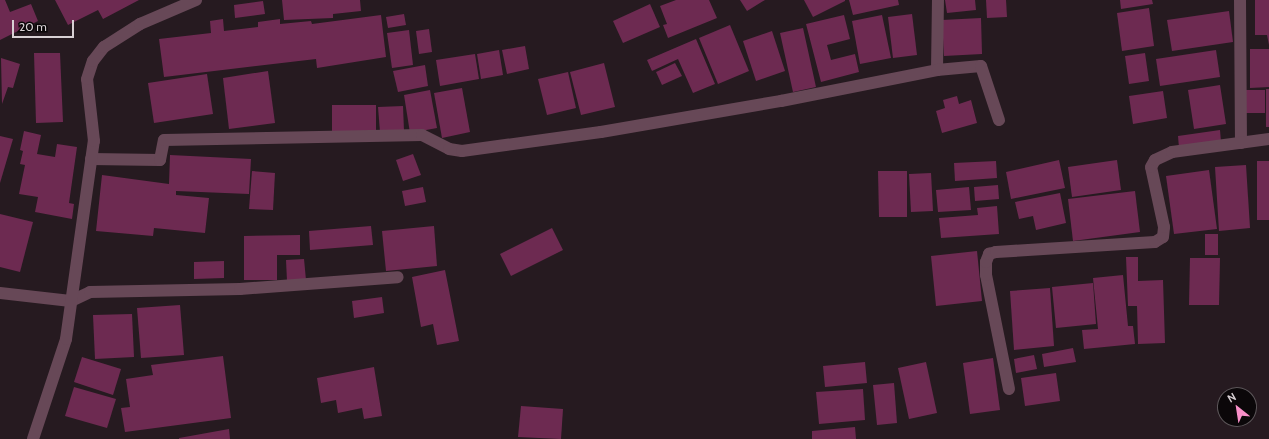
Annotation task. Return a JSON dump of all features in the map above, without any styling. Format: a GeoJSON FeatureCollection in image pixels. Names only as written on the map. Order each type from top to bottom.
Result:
{"type":"FeatureCollection","features":[{"type":"Feature","properties":{"kind":"street"},"geometry":{"type":"LineString","coordinates":[[33,439],[66,339],[94,142],[87,79],[93,61],[104,47],[140,24],[196,0]]}},
{"type":"Feature","properties":{"kind":"street"},"geometry":{"type":"LineString","coordinates":[[937,70],[938,0]]}},
{"type":"Feature","properties":{"kind":"street"},"geometry":{"type":"LineString","coordinates":[[1240,0],[1241,143]]}},
{"type":"Feature","properties":{"kind":"street"},"geometry":{"type":"LineString","coordinates":[[91,159],[160,160],[164,140],[172,139],[422,135],[449,149],[462,150],[601,132],[781,101],[937,70],[980,66],[999,120]]}},
{"type":"Feature","properties":{"kind":"street"},"geometry":{"type":"LineString","coordinates":[[1009,389],[986,275],[986,262],[989,254],[996,252],[1155,242],[1163,237],[1164,227],[1151,167],[1155,160],[1172,152],[1269,139]]}},
{"type":"Feature","properties":{"kind":"street"},"geometry":{"type":"LineString","coordinates":[[0,293],[71,301],[90,292],[240,289],[398,277]]}},
{"type":"Feature","properties":{"kind":"building"},"geometry":{"type":"Polygon","coordinates":[[[0,0],[5,0],[10,12],[31,4],[38,21],[0,40],[0,0]]]}},
{"type":"Feature","properties":{"kind":"building"},"geometry":{"type":"Polygon","coordinates":[[[55,0],[139,0],[103,19],[98,10],[68,25],[55,0]]]}},
{"type":"Feature","properties":{"kind":"building"},"geometry":{"type":"Polygon","coordinates":[[[282,0],[360,0],[361,11],[333,14],[333,18],[284,20],[282,0]]]}},
{"type":"Feature","properties":{"kind":"building"},"geometry":{"type":"Polygon","coordinates":[[[676,0],[709,0],[717,18],[668,38],[663,25],[667,24],[660,6],[676,0]]]}},
{"type":"Feature","properties":{"kind":"building"},"geometry":{"type":"Polygon","coordinates":[[[740,0],[765,0],[747,11],[740,0]]]}},
{"type":"Feature","properties":{"kind":"building"},"geometry":{"type":"Polygon","coordinates":[[[804,0],[845,0],[845,1],[813,17],[804,0]]]}},
{"type":"Feature","properties":{"kind":"building"},"geometry":{"type":"Polygon","coordinates":[[[849,0],[898,0],[899,5],[853,15],[849,0]]]}},
{"type":"Feature","properties":{"kind":"building"},"geometry":{"type":"Polygon","coordinates":[[[945,0],[975,0],[976,10],[947,13],[945,0]]]}},
{"type":"Feature","properties":{"kind":"building"},"geometry":{"type":"Polygon","coordinates":[[[986,0],[1006,0],[1007,17],[987,18],[986,0]]]}},
{"type":"Feature","properties":{"kind":"building"},"geometry":{"type":"Polygon","coordinates":[[[1120,0],[1152,0],[1153,4],[1121,9],[1120,0]]]}},
{"type":"Feature","properties":{"kind":"building"},"geometry":{"type":"Polygon","coordinates":[[[1255,0],[1269,0],[1269,45],[1267,35],[1255,35],[1255,0]]]}},
{"type":"Feature","properties":{"kind":"building"},"geometry":{"type":"Polygon","coordinates":[[[263,1],[265,14],[235,18],[234,5],[263,1]]]}},
{"type":"Feature","properties":{"kind":"building"},"geometry":{"type":"Polygon","coordinates":[[[650,4],[660,27],[623,43],[613,21],[650,4]]]}},
{"type":"Feature","properties":{"kind":"building"},"geometry":{"type":"Polygon","coordinates":[[[1149,8],[1154,46],[1122,51],[1117,13],[1149,8]]]}},
{"type":"Feature","properties":{"kind":"building"},"geometry":{"type":"Polygon","coordinates":[[[1229,11],[1233,42],[1172,51],[1167,20],[1229,11]]]}},
{"type":"Feature","properties":{"kind":"building"},"geometry":{"type":"Polygon","coordinates":[[[404,14],[406,25],[388,28],[386,17],[404,14]]]}},
{"type":"Feature","properties":{"kind":"building"},"geometry":{"type":"Polygon","coordinates":[[[912,14],[917,55],[893,58],[888,17],[912,14]]]}},
{"type":"Feature","properties":{"kind":"building"},"geometry":{"type":"Polygon","coordinates":[[[381,15],[386,57],[317,68],[316,59],[164,77],[159,39],[211,33],[210,21],[223,19],[224,31],[258,27],[258,22],[280,19],[280,24],[311,21],[312,24],[381,15]]]}},
{"type":"Feature","properties":{"kind":"building"},"geometry":{"type":"Polygon","coordinates":[[[844,15],[850,39],[827,45],[831,60],[855,54],[859,72],[821,82],[806,24],[844,15]]]}},
{"type":"Feature","properties":{"kind":"building"},"geometry":{"type":"Polygon","coordinates":[[[882,15],[891,58],[860,64],[852,21],[882,15]]]}},
{"type":"Feature","properties":{"kind":"building"},"geometry":{"type":"Polygon","coordinates":[[[981,18],[982,54],[944,56],[942,20],[981,18]]]}},
{"type":"Feature","properties":{"kind":"building"},"geometry":{"type":"Polygon","coordinates":[[[730,25],[749,71],[718,84],[699,38],[730,25]]]}},
{"type":"Feature","properties":{"kind":"building"},"geometry":{"type":"Polygon","coordinates":[[[803,28],[816,87],[793,92],[780,33],[803,28]]]}},
{"type":"Feature","properties":{"kind":"building"},"geometry":{"type":"Polygon","coordinates":[[[429,29],[432,52],[419,54],[416,31],[429,29]]]}},
{"type":"Feature","properties":{"kind":"building"},"geometry":{"type":"Polygon","coordinates":[[[409,30],[413,65],[392,68],[387,33],[409,30]]]}},
{"type":"Feature","properties":{"kind":"building"},"geometry":{"type":"Polygon","coordinates":[[[772,31],[785,71],[756,81],[743,41],[772,31]]]}},
{"type":"Feature","properties":{"kind":"building"},"geometry":{"type":"Polygon","coordinates":[[[696,39],[715,84],[693,93],[678,59],[652,71],[647,60],[696,39]]]}},
{"type":"Feature","properties":{"kind":"building"},"geometry":{"type":"Polygon","coordinates":[[[525,46],[529,69],[507,74],[502,50],[525,46]]]}},
{"type":"Feature","properties":{"kind":"building"},"geometry":{"type":"Polygon","coordinates":[[[1250,49],[1269,49],[1269,87],[1250,88],[1250,49]]]}},
{"type":"Feature","properties":{"kind":"building"},"geometry":{"type":"Polygon","coordinates":[[[499,50],[503,75],[481,79],[477,54],[499,50]]]}},
{"type":"Feature","properties":{"kind":"building"},"geometry":{"type":"Polygon","coordinates":[[[1216,50],[1220,77],[1160,86],[1156,59],[1216,50]]]}},
{"type":"Feature","properties":{"kind":"building"},"geometry":{"type":"Polygon","coordinates":[[[34,53],[60,53],[63,122],[36,123],[34,53]]]}},
{"type":"Feature","properties":{"kind":"building"},"geometry":{"type":"Polygon","coordinates":[[[1145,53],[1149,81],[1129,84],[1125,56],[1145,53]]]}},
{"type":"Feature","properties":{"kind":"building"},"geometry":{"type":"Polygon","coordinates":[[[475,54],[479,79],[440,86],[436,60],[475,54]]]}},
{"type":"Feature","properties":{"kind":"building"},"geometry":{"type":"Polygon","coordinates":[[[1,58],[20,64],[13,88],[8,87],[2,104],[1,58]]]}},
{"type":"Feature","properties":{"kind":"building"},"geometry":{"type":"Polygon","coordinates":[[[604,63],[615,107],[581,115],[570,72],[604,63]]]}},
{"type":"Feature","properties":{"kind":"building"},"geometry":{"type":"Polygon","coordinates":[[[675,63],[682,76],[662,85],[656,72],[675,63]]]}},
{"type":"Feature","properties":{"kind":"building"},"geometry":{"type":"Polygon","coordinates":[[[425,65],[428,86],[398,92],[393,71],[425,65]]]}},
{"type":"Feature","properties":{"kind":"building"},"geometry":{"type":"Polygon","coordinates":[[[268,71],[275,123],[229,129],[223,78],[268,71]]]}},
{"type":"Feature","properties":{"kind":"building"},"geometry":{"type":"Polygon","coordinates":[[[568,72],[576,108],[547,115],[538,79],[568,72]]]}},
{"type":"Feature","properties":{"kind":"building"},"geometry":{"type":"Polygon","coordinates":[[[207,74],[213,114],[154,123],[148,83],[207,74]]]}},
{"type":"Feature","properties":{"kind":"building"},"geometry":{"type":"Polygon","coordinates":[[[1220,85],[1226,124],[1194,129],[1188,90],[1220,85]]]}},
{"type":"Feature","properties":{"kind":"building"},"geometry":{"type":"Polygon","coordinates":[[[462,88],[470,132],[442,138],[434,93],[462,88]]]}},
{"type":"Feature","properties":{"kind":"building"},"geometry":{"type":"Polygon","coordinates":[[[1266,89],[1269,89],[1269,127],[1266,127],[1266,89]]]}},
{"type":"Feature","properties":{"kind":"building"},"geometry":{"type":"Polygon","coordinates":[[[430,90],[437,128],[410,133],[404,95],[430,90]]]}},
{"type":"Feature","properties":{"kind":"building"},"geometry":{"type":"Polygon","coordinates":[[[1246,90],[1265,90],[1265,113],[1246,113],[1246,90]]]}},
{"type":"Feature","properties":{"kind":"building"},"geometry":{"type":"Polygon","coordinates":[[[1163,91],[1167,118],[1133,124],[1129,96],[1163,91]]]}},
{"type":"Feature","properties":{"kind":"building"},"geometry":{"type":"Polygon","coordinates":[[[957,96],[959,104],[971,100],[977,123],[942,133],[936,111],[945,108],[943,100],[957,96]]]}},
{"type":"Feature","properties":{"kind":"building"},"geometry":{"type":"Polygon","coordinates":[[[332,105],[376,105],[376,131],[332,132],[332,105]]]}},
{"type":"Feature","properties":{"kind":"building"},"geometry":{"type":"Polygon","coordinates":[[[403,106],[404,131],[380,132],[378,107],[403,106]]]}},
{"type":"Feature","properties":{"kind":"building"},"geometry":{"type":"Polygon","coordinates":[[[1220,130],[1221,142],[1179,148],[1178,136],[1220,130]]]}},
{"type":"Feature","properties":{"kind":"building"},"geometry":{"type":"Polygon","coordinates":[[[24,131],[41,135],[37,154],[55,157],[57,144],[77,147],[69,203],[74,204],[72,219],[35,212],[38,197],[19,194],[25,165],[20,164],[23,151],[20,150],[24,131]]]}},
{"type":"Feature","properties":{"kind":"building"},"geometry":{"type":"Polygon","coordinates":[[[0,136],[13,139],[0,183],[0,136]]]}},
{"type":"Feature","properties":{"kind":"building"},"geometry":{"type":"Polygon","coordinates":[[[413,154],[421,175],[403,181],[396,160],[413,154]]]}},
{"type":"Feature","properties":{"kind":"building"},"geometry":{"type":"Polygon","coordinates":[[[170,155],[251,159],[249,194],[176,191],[176,195],[209,198],[205,233],[154,228],[153,236],[96,231],[102,175],[169,184],[170,155]]]}},
{"type":"Feature","properties":{"kind":"building"},"geometry":{"type":"Polygon","coordinates":[[[1059,160],[1065,188],[1011,199],[1006,172],[1059,160]]]}},
{"type":"Feature","properties":{"kind":"building"},"geometry":{"type":"Polygon","coordinates":[[[1117,160],[1121,190],[1072,197],[1068,167],[1117,160]]]}},
{"type":"Feature","properties":{"kind":"building"},"geometry":{"type":"Polygon","coordinates":[[[996,161],[997,178],[955,181],[954,163],[996,161]]]}},
{"type":"Feature","properties":{"kind":"building"},"geometry":{"type":"Polygon","coordinates":[[[1257,161],[1269,161],[1269,220],[1257,220],[1257,161]]]}},
{"type":"Feature","properties":{"kind":"building"},"geometry":{"type":"Polygon","coordinates":[[[1246,165],[1250,228],[1219,231],[1215,167],[1246,165]]]}},
{"type":"Feature","properties":{"kind":"building"},"geometry":{"type":"Polygon","coordinates":[[[1209,170],[1217,229],[1174,234],[1166,176],[1209,170]]]}},
{"type":"Feature","properties":{"kind":"building"},"geometry":{"type":"Polygon","coordinates":[[[252,171],[275,173],[273,210],[249,209],[252,171]]]}},
{"type":"Feature","properties":{"kind":"building"},"geometry":{"type":"Polygon","coordinates":[[[878,171],[907,171],[907,217],[879,217],[878,171]]]}},
{"type":"Feature","properties":{"kind":"building"},"geometry":{"type":"Polygon","coordinates":[[[931,173],[933,211],[911,212],[909,174],[931,173]]]}},
{"type":"Feature","properties":{"kind":"building"},"geometry":{"type":"Polygon","coordinates":[[[998,185],[999,199],[975,201],[974,187],[998,185]]]}},
{"type":"Feature","properties":{"kind":"building"},"geometry":{"type":"Polygon","coordinates":[[[423,187],[426,202],[405,206],[402,191],[423,187]]]}},
{"type":"Feature","properties":{"kind":"building"},"geometry":{"type":"Polygon","coordinates":[[[969,187],[971,210],[938,212],[936,190],[969,187]]]}},
{"type":"Feature","properties":{"kind":"building"},"geometry":{"type":"Polygon","coordinates":[[[1135,191],[1140,232],[1073,241],[1068,199],[1135,191]]]}},
{"type":"Feature","properties":{"kind":"building"},"geometry":{"type":"Polygon","coordinates":[[[1060,193],[1066,223],[1036,230],[1033,216],[1019,219],[1015,202],[1060,193]]]}},
{"type":"Feature","properties":{"kind":"building"},"geometry":{"type":"Polygon","coordinates":[[[997,206],[999,234],[941,238],[939,218],[978,215],[977,208],[997,206]]]}},
{"type":"Feature","properties":{"kind":"building"},"geometry":{"type":"Polygon","coordinates":[[[0,214],[33,222],[20,272],[0,267],[0,214]]]}},
{"type":"Feature","properties":{"kind":"building"},"geometry":{"type":"Polygon","coordinates":[[[371,226],[373,245],[310,250],[309,231],[371,226]]]}},
{"type":"Feature","properties":{"kind":"building"},"geometry":{"type":"Polygon","coordinates":[[[434,226],[437,266],[386,271],[382,231],[434,226]]]}},
{"type":"Feature","properties":{"kind":"building"},"geometry":{"type":"Polygon","coordinates":[[[552,228],[563,250],[511,276],[500,254],[552,228]]]}},
{"type":"Feature","properties":{"kind":"building"},"geometry":{"type":"Polygon","coordinates":[[[1205,234],[1218,234],[1218,255],[1205,255],[1205,234]]]}},
{"type":"Feature","properties":{"kind":"building"},"geometry":{"type":"Polygon","coordinates":[[[300,235],[300,255],[277,255],[277,280],[244,280],[244,236],[300,235]]]}},
{"type":"Feature","properties":{"kind":"building"},"geometry":{"type":"Polygon","coordinates":[[[977,251],[982,301],[936,306],[931,256],[977,251]]]}},
{"type":"Feature","properties":{"kind":"building"},"geometry":{"type":"Polygon","coordinates":[[[1126,257],[1138,257],[1138,281],[1163,280],[1165,343],[1138,344],[1137,306],[1128,306],[1126,257]]]}},
{"type":"Feature","properties":{"kind":"building"},"geometry":{"type":"Polygon","coordinates":[[[1190,258],[1220,258],[1219,305],[1189,305],[1190,258]]]}},
{"type":"Feature","properties":{"kind":"building"},"geometry":{"type":"Polygon","coordinates":[[[304,259],[306,280],[287,281],[286,260],[304,259]]]}},
{"type":"Feature","properties":{"kind":"building"},"geometry":{"type":"Polygon","coordinates":[[[224,261],[224,278],[194,279],[194,262],[224,261]]]}},
{"type":"Feature","properties":{"kind":"building"},"geometry":{"type":"Polygon","coordinates":[[[445,270],[459,341],[437,345],[433,324],[421,327],[412,277],[445,270]]]}},
{"type":"Feature","properties":{"kind":"building"},"geometry":{"type":"Polygon","coordinates":[[[1123,275],[1128,326],[1133,326],[1135,344],[1084,349],[1082,330],[1098,329],[1093,278],[1123,275]]]}},
{"type":"Feature","properties":{"kind":"building"},"geometry":{"type":"Polygon","coordinates":[[[1093,283],[1096,324],[1056,328],[1052,287],[1093,283]]]}},
{"type":"Feature","properties":{"kind":"building"},"geometry":{"type":"Polygon","coordinates":[[[1050,288],[1054,346],[1014,350],[1010,291],[1050,288]]]}},
{"type":"Feature","properties":{"kind":"building"},"geometry":{"type":"Polygon","coordinates":[[[382,297],[384,313],[354,318],[352,301],[382,297]]]}},
{"type":"Feature","properties":{"kind":"building"},"geometry":{"type":"Polygon","coordinates":[[[180,305],[184,355],[141,358],[137,308],[180,305]]]}},
{"type":"Feature","properties":{"kind":"building"},"geometry":{"type":"Polygon","coordinates":[[[132,314],[134,357],[95,359],[93,315],[132,314]]]}},
{"type":"Feature","properties":{"kind":"building"},"geometry":{"type":"Polygon","coordinates":[[[1073,348],[1076,362],[1044,367],[1042,354],[1073,348]]]}},
{"type":"Feature","properties":{"kind":"building"},"geometry":{"type":"Polygon","coordinates":[[[1034,355],[1037,369],[1016,373],[1014,359],[1034,355]]]}},
{"type":"Feature","properties":{"kind":"building"},"geometry":{"type":"Polygon","coordinates":[[[223,356],[231,418],[125,432],[121,408],[130,407],[126,379],[153,375],[151,365],[223,356]]]}},
{"type":"Feature","properties":{"kind":"building"},"geometry":{"type":"Polygon","coordinates":[[[82,357],[121,369],[113,395],[74,382],[82,357]]]}},
{"type":"Feature","properties":{"kind":"building"},"geometry":{"type":"Polygon","coordinates":[[[993,358],[1000,410],[970,414],[963,363],[993,358]]]}},
{"type":"Feature","properties":{"kind":"building"},"geometry":{"type":"Polygon","coordinates":[[[865,362],[867,383],[825,387],[823,366],[865,362]]]}},
{"type":"Feature","properties":{"kind":"building"},"geometry":{"type":"Polygon","coordinates":[[[926,362],[937,413],[909,419],[898,368],[926,362]]]}},
{"type":"Feature","properties":{"kind":"building"},"geometry":{"type":"Polygon","coordinates":[[[374,367],[382,416],[364,419],[362,408],[338,413],[336,400],[321,403],[317,378],[374,367]]]}},
{"type":"Feature","properties":{"kind":"building"},"geometry":{"type":"Polygon","coordinates":[[[1056,373],[1060,401],[1025,406],[1021,378],[1056,373]]]}},
{"type":"Feature","properties":{"kind":"building"},"geometry":{"type":"Polygon","coordinates":[[[894,383],[897,423],[877,425],[873,385],[894,383]]]}},
{"type":"Feature","properties":{"kind":"building"},"geometry":{"type":"Polygon","coordinates":[[[74,387],[116,399],[107,428],[65,416],[74,387]]]}},
{"type":"Feature","properties":{"kind":"building"},"geometry":{"type":"Polygon","coordinates":[[[863,389],[865,420],[819,424],[816,392],[863,389]]]}},
{"type":"Feature","properties":{"kind":"building"},"geometry":{"type":"Polygon","coordinates":[[[521,406],[563,409],[561,439],[518,437],[521,406]]]}},
{"type":"Feature","properties":{"kind":"building"},"geometry":{"type":"Polygon","coordinates":[[[855,427],[856,439],[812,439],[812,431],[855,427]]]}},
{"type":"Feature","properties":{"kind":"building"},"geometry":{"type":"Polygon","coordinates":[[[229,429],[230,439],[179,439],[179,438],[229,429]]]}}]}
